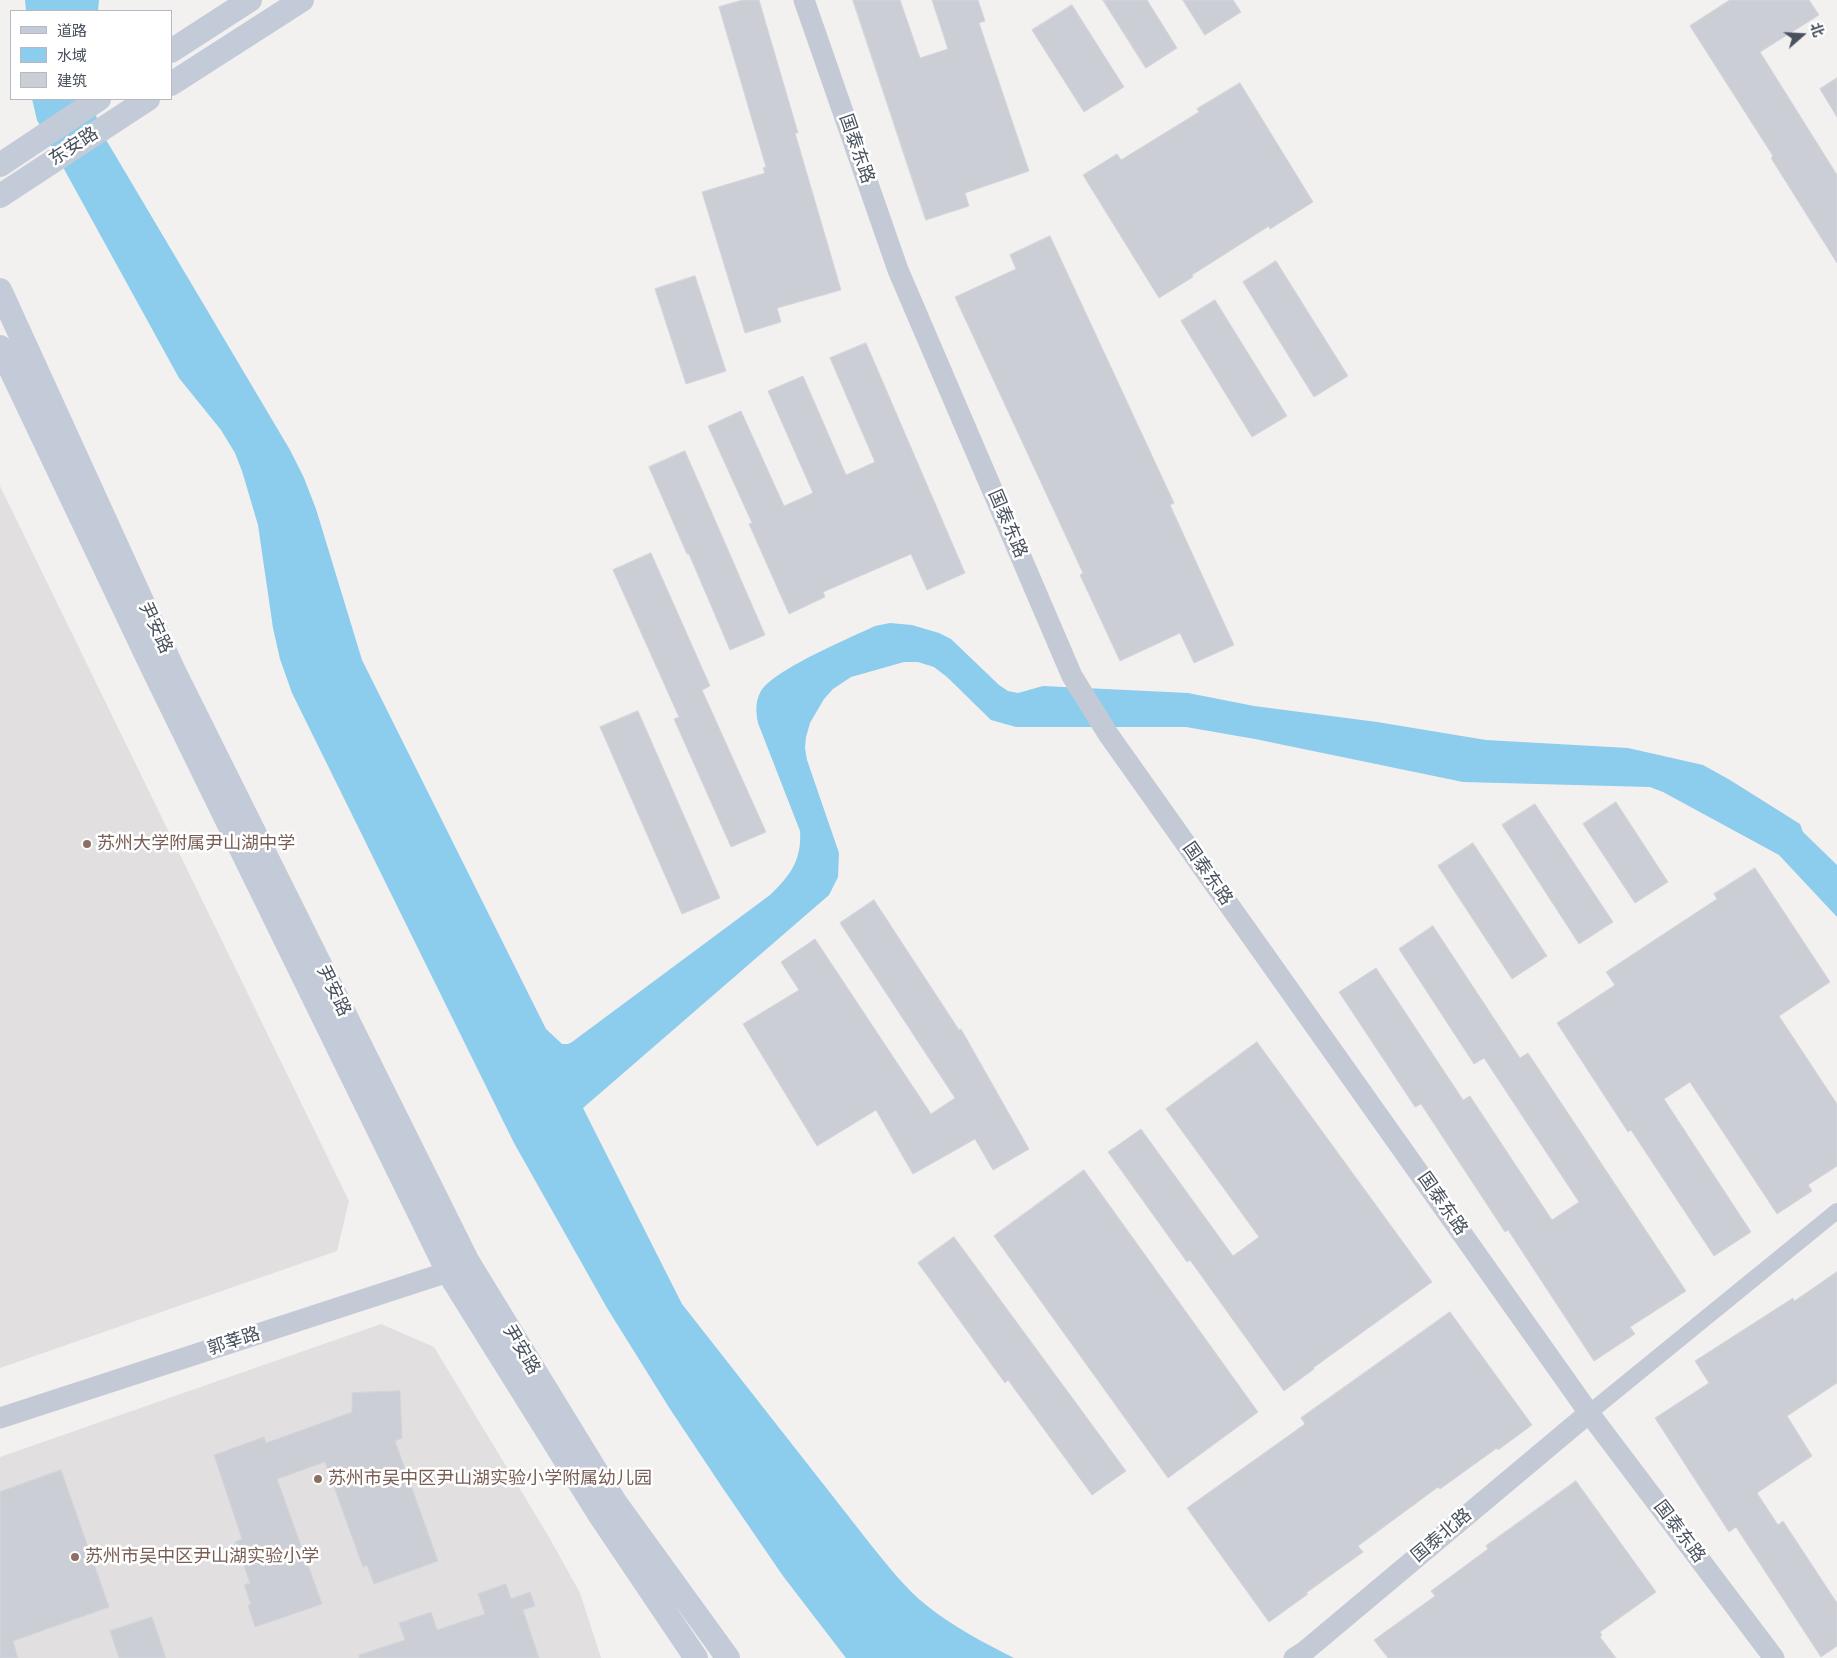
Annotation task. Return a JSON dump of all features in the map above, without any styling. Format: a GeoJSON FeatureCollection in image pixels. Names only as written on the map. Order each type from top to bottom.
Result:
{"type":"FeatureCollection","features":[{"type":"Feature","properties":{"kind":"main road"},"geometry":{"type":"LineString","coordinates":[[172,50],[250,0]]}},
{"type":"Feature","properties":{"kind":"main road"},"geometry":{"type":"LineString","coordinates":[[172,83],[302,0]]}},
{"type":"Feature","properties":{"kind":"main road","name":"东安路"},"geometry":{"type":"LineString","coordinates":[[9,159],[98,100]]}},
{"type":"Feature","properties":{"kind":"main road","name":"东安路"},"geometry":{"type":"LineString","coordinates":[[0,196],[146,100]]}},
{"type":"Feature","properties":{"kind":"main road","name":"尹安路"},"geometry":{"type":"LineString","coordinates":[[0,290],[174,669],[458,1267],[615,1502],[728,1658]]}},
{"type":"Feature","properties":{"kind":"main road","name":"尹安路"},"geometry":{"type":"LineString","coordinates":[[0,347],[157,678],[458,1267],[599,1514],[696,1658]]}},
{"type":"Feature","properties":{"kind":"street","name":"国泰东路"},"geometry":{"type":"LineString","coordinates":[[804,0],[898,270],[1072,676],[1108,734],[1589,1413],[1774,1658]]}},
{"type":"Feature","properties":{"kind":"street"},"geometry":{"type":"LineString","coordinates":[[1589,1413],[1837,1211]]}},
{"type":"Feature","properties":{"kind":"street","name":"郭莘路"},"geometry":{"type":"LineString","coordinates":[[0,1418],[458,1267]]}},
{"type":"Feature","properties":{"kind":"street","name":"国泰北路"},"geometry":{"type":"LineString","coordinates":[[1294,1658],[1305,1652],[1589,1413]]}},
{"type":"Feature","properties":{"kind":"shaded area","name":"苏州大学附属尹山湖中学"},"geometry":{"type":"Polygon","coordinates":[[[0,486],[349,1201],[337,1251],[0,1368],[0,486]]]}},
{"type":"Feature","properties":{"kind":"shaded area","name":"苏州市吴中区尹山湖实验小学附属幼儿园"},"geometry":{"type":"Polygon","coordinates":[[[381,1324],[434,1347],[549,1537],[580,1593],[601,1658],[0,1658],[0,1457],[381,1324]]]}},
{"type":"Feature","properties":{"kind":"water"},"geometry":{"type":"Polygon","coordinates":[[[25,0],[99,0],[98,10],[26,10],[25,0]]]}},
{"type":"Feature","properties":{"kind":"water"},"geometry":{"type":"Polygon","coordinates":[[[32,100],[93,100],[95,113],[105,138],[290,450],[304,478],[316,509],[362,660],[546,1029],[562,1044],[572,1042],[770,895],[789,874],[797,859],[800,831],[758,723],[756,708],[758,697],[767,684],[794,665],[875,626],[890,623],[912,625],[939,633],[951,639],[999,685],[1008,691],[1018,693],[1043,686],[1188,693],[1254,706],[1377,722],[1486,740],[1628,748],[1703,765],[1800,824],[1803,832],[1837,865],[1837,917],[1779,855],[1663,792],[1650,787],[1463,782],[1255,739],[1186,727],[1016,727],[991,720],[947,677],[934,667],[918,662],[904,662],[851,677],[833,689],[824,699],[810,723],[805,748],[807,760],[839,853],[838,877],[829,895],[583,1108],[682,1304],[890,1569],[904,1584],[926,1605],[946,1620],[1014,1658],[846,1658],[783,1576],[670,1409],[607,1308],[514,1143],[292,693],[280,659],[273,628],[258,525],[235,453],[221,430],[179,378],[37,120],[32,100]]]}},
{"type":"Feature","properties":{"kind":"building"},"geometry":{"type":"Polygon","coordinates":[[[743,0],[759,0],[798,133],[795,133],[841,290],[777,308],[781,322],[745,333],[702,192],[765,173],[763,168],[766,167],[719,7],[743,0]]]}},
{"type":"Feature","properties":{"kind":"building"},"geometry":{"type":"Polygon","coordinates":[[[853,0],[900,0],[920,58],[948,49],[932,0],[978,0],[985,21],[979,23],[1029,171],[965,193],[969,206],[926,220],[853,0]]]}},
{"type":"Feature","properties":{"kind":"building"},"geometry":{"type":"Polygon","coordinates":[[[1103,0],[1147,0],[1177,48],[1146,68],[1103,0]]]}},
{"type":"Feature","properties":{"kind":"building"},"geometry":{"type":"Polygon","coordinates":[[[1183,0],[1233,0],[1241,12],[1205,35],[1183,0]]]}},
{"type":"Feature","properties":{"kind":"building"},"geometry":{"type":"Polygon","coordinates":[[[1730,0],[1809,0],[1819,15],[1760,52],[1837,175],[1837,263],[1771,158],[1773,156],[1690,26],[1730,0]]]}},
{"type":"Feature","properties":{"kind":"building"},"geometry":{"type":"Polygon","coordinates":[[[1072,5],[1124,87],[1084,112],[1032,30],[1072,5]]]}},
{"type":"Feature","properties":{"kind":"building"},"geometry":{"type":"Polygon","coordinates":[[[1837,78],[1837,117],[1820,89],[1837,78]]]}},
{"type":"Feature","properties":{"kind":"building"},"geometry":{"type":"Polygon","coordinates":[[[1240,83],[1313,202],[1270,229],[1269,226],[1159,298],[1083,175],[1117,154],[1121,160],[1199,112],[1197,109],[1240,83]]]}},
{"type":"Feature","properties":{"kind":"building"},"geometry":{"type":"Polygon","coordinates":[[[1050,236],[1174,503],[1170,505],[1234,645],[1194,663],[1180,633],[1120,661],[1080,575],[1083,573],[955,297],[1016,269],[1010,255],[1050,236]]]}},
{"type":"Feature","properties":{"kind":"building"},"geometry":{"type":"Polygon","coordinates":[[[1276,261],[1348,376],[1314,397],[1243,282],[1276,261]]]}},
{"type":"Feature","properties":{"kind":"building"},"geometry":{"type":"Polygon","coordinates":[[[695,276],[726,371],[686,384],[655,289],[695,276]]]}},
{"type":"Feature","properties":{"kind":"building"},"geometry":{"type":"Polygon","coordinates":[[[1215,300],[1287,416],[1252,437],[1181,321],[1215,300]]]}},
{"type":"Feature","properties":{"kind":"building"},"geometry":{"type":"Polygon","coordinates":[[[866,343],[965,573],[927,590],[911,554],[823,592],[825,597],[789,614],[749,524],[752,523],[708,426],[741,411],[784,506],[813,493],[768,391],[803,376],[846,475],[875,462],[830,358],[866,343]]]}},
{"type":"Feature","properties":{"kind":"building"},"geometry":{"type":"Polygon","coordinates":[[[685,451],[765,635],[730,650],[649,467],[685,451]]]}},
{"type":"Feature","properties":{"kind":"building"},"geometry":{"type":"Polygon","coordinates":[[[651,553],[710,686],[702,690],[766,832],[731,847],[674,719],[679,717],[613,570],[651,553]]]}},
{"type":"Feature","properties":{"kind":"building"},"geometry":{"type":"Polygon","coordinates":[[[638,711],[720,898],[682,914],[600,727],[638,711]]]}},
{"type":"Feature","properties":{"kind":"building"},"geometry":{"type":"Polygon","coordinates":[[[1616,802],[1668,882],[1635,903],[1583,824],[1616,802]]]}},
{"type":"Feature","properties":{"kind":"building"},"geometry":{"type":"Polygon","coordinates":[[[1535,804],[1613,922],[1579,944],[1502,825],[1535,804]]]}},
{"type":"Feature","properties":{"kind":"building"},"geometry":{"type":"Polygon","coordinates":[[[1473,843],[1547,956],[1512,979],[1438,866],[1473,843]]]}},
{"type":"Feature","properties":{"kind":"building"},"geometry":{"type":"Polygon","coordinates":[[[1755,868],[1830,982],[1779,1016],[1837,1104],[1837,1166],[1808,1185],[1812,1191],[1777,1214],[1690,1082],[1664,1099],[1751,1232],[1714,1256],[1631,1130],[1628,1132],[1557,1023],[1615,985],[1606,972],[1717,899],[1714,894],[1755,868]]]}},
{"type":"Feature","properties":{"kind":"building"},"geometry":{"type":"Polygon","coordinates":[[[874,900],[959,1030],[961,1029],[1029,1149],[993,1170],[975,1139],[913,1174],[876,1110],[817,1146],[743,1024],[799,990],[781,962],[815,939],[931,1114],[955,1098],[840,923],[874,900]]]}},
{"type":"Feature","properties":{"kind":"building"},"geometry":{"type":"Polygon","coordinates":[[[1433,926],[1520,1058],[1528,1053],[1686,1291],[1630,1327],[1635,1334],[1594,1361],[1508,1230],[1505,1232],[1421,1104],[1415,1107],[1339,992],[1376,968],[1463,1100],[1470,1096],[1552,1220],[1579,1202],[1484,1058],[1474,1064],[1399,949],[1433,926]]]}},
{"type":"Feature","properties":{"kind":"building"},"geometry":{"type":"Polygon","coordinates":[[[1257,1042],[1432,1282],[1284,1391],[1190,1260],[1187,1262],[1108,1152],[1141,1129],[1233,1256],[1259,1237],[1166,1109],[1257,1042]]]}},
{"type":"Feature","properties":{"kind":"building"},"geometry":{"type":"Polygon","coordinates":[[[1084,1170],[1258,1412],[1168,1478],[994,1236],[1084,1170]]]}},
{"type":"Feature","properties":{"kind":"building"},"geometry":{"type":"Polygon","coordinates":[[[954,1237],[1126,1471],[1092,1495],[1008,1380],[1005,1383],[918,1263],[954,1237]]]}},
{"type":"Feature","properties":{"kind":"building"},"geometry":{"type":"Polygon","coordinates":[[[1837,1272],[1837,1383],[1787,1416],[1812,1456],[1757,1493],[1778,1525],[1783,1521],[1837,1603],[1837,1646],[1821,1657],[1736,1527],[1729,1532],[1655,1418],[1709,1383],[1695,1361],[1793,1298],[1794,1301],[1837,1272]]]}},
{"type":"Feature","properties":{"kind":"building"},"geometry":{"type":"Polygon","coordinates":[[[1450,1312],[1532,1425],[1440,1489],[1438,1487],[1358,1546],[1363,1552],[1269,1622],[1187,1508],[1305,1424],[1301,1418],[1450,1312]]]}},
{"type":"Feature","properties":{"kind":"building"},"geometry":{"type":"Polygon","coordinates":[[[400,1391],[402,1438],[395,1441],[438,1561],[374,1584],[367,1565],[363,1567],[325,1462],[277,1479],[322,1604],[255,1627],[248,1606],[251,1604],[244,1585],[250,1583],[235,1542],[242,1539],[214,1455],[264,1437],[266,1443],[352,1412],[352,1393],[400,1391]]]}},
{"type":"Feature","properties":{"kind":"building"},"geometry":{"type":"Polygon","coordinates":[[[61,1470],[109,1607],[13,1641],[18,1658],[0,1658],[0,1492],[61,1470]]]}},
{"type":"Feature","properties":{"kind":"building"},"geometry":{"type":"Polygon","coordinates":[[[1576,1481],[1656,1592],[1600,1632],[1602,1635],[1600,1637],[1616,1658],[1388,1658],[1374,1640],[1435,1596],[1431,1591],[1488,1549],[1486,1546],[1576,1481]]]}},
{"type":"Feature","properties":{"kind":"building"},"geometry":{"type":"Polygon","coordinates":[[[506,1584],[511,1599],[530,1592],[535,1606],[523,1610],[539,1658],[359,1658],[359,1655],[405,1640],[399,1623],[431,1612],[437,1630],[485,1614],[478,1594],[506,1584]]]}},
{"type":"Feature","properties":{"kind":"building"},"geometry":{"type":"Polygon","coordinates":[[[152,1617],[166,1658],[119,1658],[110,1631],[152,1617]]]}},
{"type":"Feature","properties":{"kind":"place","name":"苏州大学附属尹山湖中学"},"geometry":{"type":"Point","coordinates":[87,844]}},
{"type":"Feature","properties":{"kind":"place","name":"苏州市吴中区尹山湖实验小学附属幼儿园"},"geometry":{"type":"Point","coordinates":[318,1479]}},
{"type":"Feature","properties":{"kind":"place","name":"苏州市吴中区尹山湖实验小学"},"geometry":{"type":"Point","coordinates":[75,1557]}}]}
